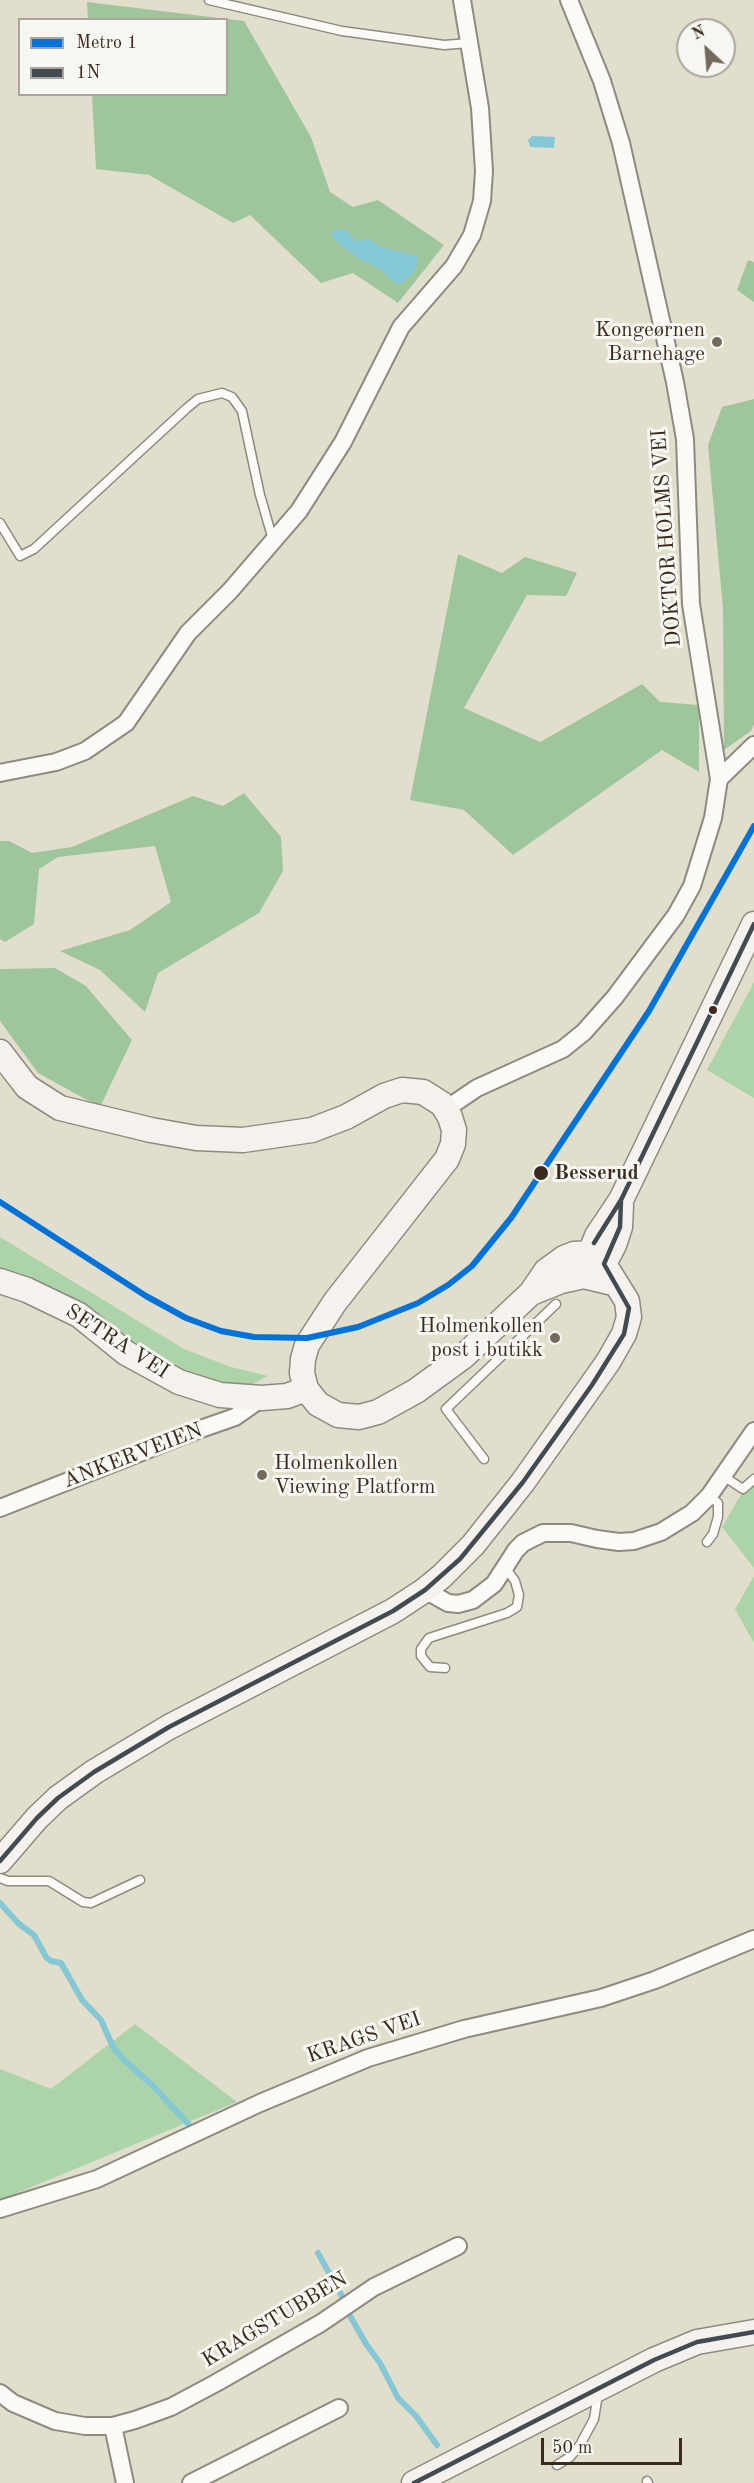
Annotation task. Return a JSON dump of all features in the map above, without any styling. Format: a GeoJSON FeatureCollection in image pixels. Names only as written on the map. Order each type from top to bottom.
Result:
{"type":"FeatureCollection","features":[{"type":"Feature","properties":{"kind":"main road"},"geometry":{"type":"LineString","coordinates":[[0,1052],[27,1087],[60,1108],[151,1130],[196,1138],[243,1140],[312,1130],[346,1117],[384,1096],[402,1090],[423,1092],[437,1100],[446,1109],[452,1123],[454,1138],[447,1159],[335,1302],[313,1334],[303,1359],[302,1373],[306,1389],[318,1404],[338,1415],[359,1417],[378,1412],[416,1392],[448,1368],[531,1293],[596,1265],[620,1227],[621,1200],[754,924]]}},
{"type":"Feature","properties":{"kind":"main road"},"geometry":{"type":"LineString","coordinates":[[0,1861],[44,1812],[94,1772],[169,1727],[393,1611],[425,1590],[460,1559],[487,1528],[608,1362],[624,1334],[629,1317],[627,1301],[618,1286],[596,1265]]}},
{"type":"Feature","properties":{"kind":"main road","name":"SETRA VEI"},"geometry":{"type":"LineString","coordinates":[[0,1281],[27,1290],[79,1315],[126,1353],[179,1382],[220,1395],[262,1398],[287,1396],[306,1389]]}},
{"type":"Feature","properties":{"kind":"main road"},"geometry":{"type":"LineString","coordinates":[[414,2483],[654,2360],[697,2342],[754,2332]]}},
{"type":"Feature","properties":{"kind":"street"},"geometry":{"type":"LineString","coordinates":[[0,773],[56,762],[85,751],[126,723],[188,633],[230,591],[299,511],[343,442],[401,327],[454,266],[472,235],[482,201],[484,154],[480,108],[462,0]]}},
{"type":"Feature","properties":{"kind":"street","name":"DOKTOR HOLMS VEI"},"geometry":{"type":"LineString","coordinates":[[446,1109],[477,1088],[563,1049],[584,1032],[615,997],[676,915],[692,886],[713,818],[719,779],[691,604],[685,439],[675,382],[621,143],[595,62],[569,0]]}},
{"type":"Feature","properties":{"kind":"street"},"geometry":{"type":"LineString","coordinates":[[719,779],[754,746]]}},
{"type":"Feature","properties":{"kind":"street","name":"ANKERVEIEN"},"geometry":{"type":"LineString","coordinates":[[0,1508],[236,1417],[262,1398]]}},
{"type":"Feature","properties":{"kind":"street"},"geometry":{"type":"LineString","coordinates":[[425,1590],[448,1603],[458,1604],[473,1600],[494,1584],[523,1543],[543,1533],[562,1532],[597,1539],[634,1540],[661,1532],[677,1523],[709,1496],[754,1431]]}},
{"type":"Feature","properties":{"kind":"street","name":"KRAGS VEI"},"geometry":{"type":"LineString","coordinates":[[0,2209],[97,2180],[260,2103],[357,2062],[409,2044],[464,2029],[602,1998],[749,1944]]}},
{"type":"Feature","properties":{"kind":"street","name":"KRAGSTUBBEN"},"geometry":{"type":"LineString","coordinates":[[0,2392],[13,2403],[55,2421],[85,2426],[113,2426],[171,2406],[321,2323],[359,2297],[404,2271],[458,2246]]}},
{"type":"Feature","properties":{"kind":"street"},"geometry":{"type":"LineString","coordinates":[[191,2483],[339,2408]]}},
{"type":"Feature","properties":{"kind":"street"},"geometry":{"type":"LineString","coordinates":[[113,2426],[125,2483]]}},
{"type":"Feature","properties":{"kind":"lane"},"geometry":{"type":"LineString","coordinates":[[209,0],[342,31],[444,45],[469,44]]}},
{"type":"Feature","properties":{"kind":"lane"},"geometry":{"type":"LineString","coordinates":[[0,523],[20,556],[34,549],[187,408],[198,399],[222,393],[232,397],[242,411],[260,495],[273,540]]}},
{"type":"Feature","properties":{"kind":"lane"},"geometry":{"type":"LineString","coordinates":[[484,1460],[446,1408],[556,1304]]}},
{"type":"Feature","properties":{"kind":"lane"},"geometry":{"type":"LineString","coordinates":[[498,1323],[514,1343]]}},
{"type":"Feature","properties":{"kind":"lane"},"geometry":{"type":"LineString","coordinates":[[723,1476],[743,1489],[754,1479]]}},
{"type":"Feature","properties":{"kind":"lane"},"geometry":{"type":"LineString","coordinates":[[707,1542],[714,1534],[718,1517],[718,1503],[709,1496]]}},
{"type":"Feature","properties":{"kind":"lane"},"geometry":{"type":"LineString","coordinates":[[445,1668],[430,1667],[421,1656],[421,1649],[429,1638],[507,1613],[517,1607],[519,1595],[517,1588],[505,1567]]}},
{"type":"Feature","properties":{"kind":"lane"},"geometry":{"type":"LineString","coordinates":[[0,1878],[8,1881],[49,1881],[82,1902],[91,1904],[140,1880]]}},
{"type":"Feature","properties":{"kind":"lane"},"geometry":{"type":"LineString","coordinates":[[557,2465],[570,2457],[589,2427],[598,2403],[598,2387]]}},
{"type":"Feature","properties":{"kind":"green space"},"geometry":{"type":"Polygon","coordinates":[[[87,2],[219,18],[88,18],[87,2]]]}},
{"type":"Feature","properties":{"kind":"green space"},"geometry":{"type":"Polygon","coordinates":[[[228,19],[244,21],[311,137],[330,192],[353,207],[378,200],[444,245],[398,303],[353,273],[321,283],[250,215],[233,223],[149,175],[96,169],[92,96],[228,96],[228,19]]]}},
{"type":"Feature","properties":{"kind":"green space"},"geometry":{"type":"Polygon","coordinates":[[[748,260],[754,262],[754,302],[737,290],[748,260]]]}},
{"type":"Feature","properties":{"kind":"green space"},"geometry":{"type":"Polygon","coordinates":[[[754,399],[754,724],[751,731],[724,750],[723,609],[708,445],[722,407],[754,399]]]}},
{"type":"Feature","properties":{"kind":"green space"},"geometry":{"type":"Polygon","coordinates":[[[458,554],[502,573],[525,557],[577,573],[566,596],[527,595],[464,708],[540,742],[642,684],[660,702],[699,705],[699,772],[662,750],[513,855],[464,810],[410,800],[458,554]]]}},
{"type":"Feature","properties":{"kind":"green space"},"geometry":{"type":"Polygon","coordinates":[[[244,793],[281,837],[283,871],[259,913],[158,973],[145,1012],[100,970],[60,951],[130,930],[171,902],[155,846],[58,857],[39,869],[34,924],[5,942],[0,939],[0,841],[9,841],[32,853],[72,847],[193,796],[223,806],[244,793]]]}},
{"type":"Feature","properties":{"kind":"green space"},"geometry":{"type":"Polygon","coordinates":[[[55,968],[86,986],[132,1040],[100,1107],[38,1073],[0,1021],[0,969],[55,968]]]}},
{"type":"Feature","properties":{"kind":"green space"},"geometry":{"type":"Polygon","coordinates":[[[754,982],[754,1098],[707,1070],[754,982]]]}},
{"type":"Feature","properties":{"kind":"green space"},"geometry":{"type":"Polygon","coordinates":[[[0,1237],[184,1349],[231,1367],[268,1376],[242,1390],[180,1374],[0,1270],[0,1237]]]}},
{"type":"Feature","properties":{"kind":"green space"},"geometry":{"type":"Polygon","coordinates":[[[754,1472],[754,1568],[722,1527],[754,1472]]]}},
{"type":"Feature","properties":{"kind":"green space"},"geometry":{"type":"Polygon","coordinates":[[[754,1576],[754,1643],[735,1609],[754,1576]]]}},
{"type":"Feature","properties":{"kind":"green space"},"geometry":{"type":"Polygon","coordinates":[[[135,2024],[237,2102],[0,2200],[0,2069],[51,2089],[135,2024]]]}},
{"type":"Feature","properties":{"kind":"water"},"geometry":{"type":"Polygon","coordinates":[[[532,136],[555,137],[554,148],[530,147],[528,140],[532,136]]]}},
{"type":"Feature","properties":{"kind":"water"},"geometry":{"type":"Polygon","coordinates":[[[338,229],[347,231],[355,241],[369,239],[381,247],[418,256],[415,271],[400,284],[394,283],[382,270],[356,257],[332,238],[332,231],[338,229]]]}},
{"type":"Feature","properties":{"kind":"waterway"},"geometry":{"type":"LineString","coordinates":[[0,1903],[19,1924],[34,1935],[46,1957],[51,1961],[61,1963],[82,2000],[101,2020],[113,2047],[192,2128]]}},
{"type":"Feature","properties":{"kind":"waterway"},"geometry":{"type":"LineString","coordinates":[[318,2253],[343,2298]]}},
{"type":"Feature","properties":{"kind":"waterway"},"geometry":{"type":"LineString","coordinates":[[349,2314],[380,2363],[398,2398],[416,2416],[437,2445]]}},
{"type":"Feature","properties":{"kind":"metro line","name":"1"},"geometry":{"type":"LineString","coordinates":[[0,1202],[146,1296],[186,1318],[221,1331],[254,1337],[307,1338],[358,1327],[418,1303],[448,1285],[472,1266],[511,1218],[649,1011],[754,826]]}},
{"type":"Feature","properties":{"kind":"transit line","name":"1N"},"geometry":{"type":"LineString","coordinates":[[594,1243],[621,1200],[754,924]]}},
{"type":"Feature","properties":{"kind":"transit line","name":"1N"},"geometry":{"type":"LineString","coordinates":[[0,1861],[37,1818],[58,1798],[94,1772],[169,1727],[393,1611],[425,1590],[460,1559],[523,1482],[592,1385],[624,1334],[629,1308],[604,1264],[620,1227],[621,1200]]}},
{"type":"Feature","properties":{"kind":"transit line","name":"1N"},"geometry":{"type":"LineString","coordinates":[[414,2483],[654,2360],[697,2342],[754,2332]]}},
{"type":"Feature","properties":{"kind":"place","name":"Kongeørnen Barnehage"},"geometry":{"type":"Point","coordinates":[717,342]}},
{"type":"Feature","properties":{"kind":"place","name":"Besserud"},"geometry":{"type":"Point","coordinates":[541,1173]}},
{"type":"Feature","properties":{"kind":"place","name":"Holmenkollen post i butikk"},"geometry":{"type":"Point","coordinates":[555,1338]}},
{"type":"Feature","properties":{"kind":"place","name":"Holmenkollen Viewing Platform"},"geometry":{"type":"Point","coordinates":[262,1475]}}]}
